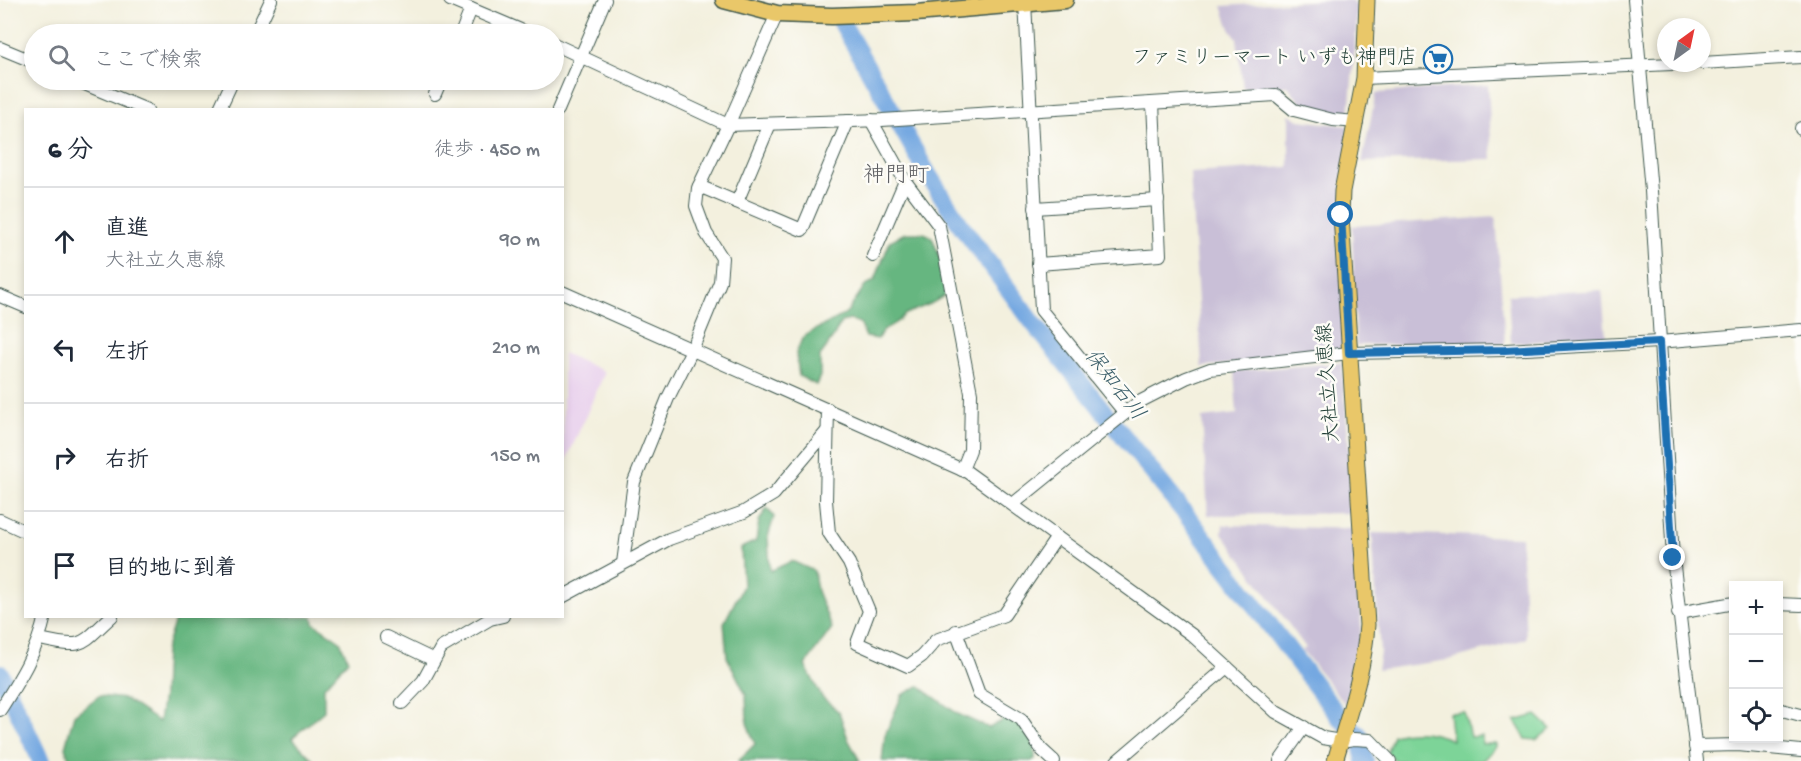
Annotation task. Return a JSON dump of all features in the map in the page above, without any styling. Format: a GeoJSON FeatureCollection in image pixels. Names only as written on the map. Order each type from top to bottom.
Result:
{"type":"FeatureCollection","features":[{"type":"Feature","properties":{"kind":"highway"},"geometry":{"type":"LineString","coordinates":[[724,0],[777,14],[832,16],[916,13],[1065,0]]}},
{"type":"Feature","properties":{"kind":"main road","name":"大社立久恵線"},"geometry":{"type":"LineString","coordinates":[[1335,761],[1347,737],[1349,715],[1365,650],[1367,625],[1341,215],[1342,191],[1364,78],[1367,0]]}},
{"type":"Feature","properties":{"kind":"street"},"geometry":{"type":"LineString","coordinates":[[260,24],[271,0]]}},
{"type":"Feature","properties":{"kind":"street"},"geometry":{"type":"LineString","coordinates":[[450,0],[506,24]]}},
{"type":"Feature","properties":{"kind":"street"},"geometry":{"type":"LineString","coordinates":[[559,108],[605,0]]}},
{"type":"Feature","properties":{"kind":"street"},"geometry":{"type":"LineString","coordinates":[[1634,0],[1651,191],[1678,613],[1697,761]]}},
{"type":"Feature","properties":{"kind":"street"},"geometry":{"type":"LineString","coordinates":[[1025,2],[1041,310],[1125,413]]}},
{"type":"Feature","properties":{"kind":"street"},"geometry":{"type":"LineString","coordinates":[[464,24],[471,9]]}},
{"type":"Feature","properties":{"kind":"street"},"geometry":{"type":"LineString","coordinates":[[623,563],[633,483],[720,282],[722,258],[706,233],[696,206],[699,186],[777,14]]}},
{"type":"Feature","properties":{"kind":"street"},"geometry":{"type":"LineString","coordinates":[[0,48],[24,58]]}},
{"type":"Feature","properties":{"kind":"street"},"geometry":{"type":"LineString","coordinates":[[564,48],[728,125],[876,120],[1276,95],[1294,110],[1333,120],[1357,122]]}},
{"type":"Feature","properties":{"kind":"street"},"geometry":{"type":"LineString","coordinates":[[1711,62],[1801,57]]}},
{"type":"Feature","properties":{"kind":"street"},"geometry":{"type":"LineString","coordinates":[[1364,78],[1657,65]]}},
{"type":"Feature","properties":{"kind":"street"},"geometry":{"type":"LineString","coordinates":[[99,90],[142,108]]}},
{"type":"Feature","properties":{"kind":"street"},"geometry":{"type":"LineString","coordinates":[[220,108],[228,90]]}},
{"type":"Feature","properties":{"kind":"street"},"geometry":{"type":"LineString","coordinates":[[435,94],[437,90]]}},
{"type":"Feature","properties":{"kind":"street"},"geometry":{"type":"LineString","coordinates":[[1038,264],[1160,255],[1153,103]]}},
{"type":"Feature","properties":{"kind":"street"},"geometry":{"type":"LineString","coordinates":[[876,120],[905,181],[939,226],[972,393],[970,450],[962,470]]}},
{"type":"Feature","properties":{"kind":"street"},"geometry":{"type":"LineString","coordinates":[[699,186],[802,230],[848,121]]}},
{"type":"Feature","properties":{"kind":"street"},"geometry":{"type":"LineString","coordinates":[[737,202],[770,124]]}},
{"type":"Feature","properties":{"kind":"street"},"geometry":{"type":"LineString","coordinates":[[873,256],[905,181]]}},
{"type":"Feature","properties":{"kind":"street"},"geometry":{"type":"LineString","coordinates":[[1035,207],[1158,200]]}},
{"type":"Feature","properties":{"kind":"street"},"geometry":{"type":"LineString","coordinates":[[564,293],[962,470],[1013,504],[1192,635],[1276,712],[1323,738],[1347,737],[1370,740],[1390,761]]}},
{"type":"Feature","properties":{"kind":"street"},"geometry":{"type":"LineString","coordinates":[[0,296],[24,306]]}},
{"type":"Feature","properties":{"kind":"street"},"geometry":{"type":"LineString","coordinates":[[1013,504],[1148,397],[1210,369],[1349,353],[1505,350],[1659,342],[1801,330]]}},
{"type":"Feature","properties":{"kind":"street"},"geometry":{"type":"LineString","coordinates":[[828,409],[826,501],[829,533],[849,563],[869,611],[857,643],[908,666],[922,656],[936,640],[1004,615],[1058,537]]}},
{"type":"Feature","properties":{"kind":"street"},"geometry":{"type":"LineString","coordinates":[[564,596],[669,539],[744,512],[774,494],[827,430]]}},
{"type":"Feature","properties":{"kind":"street"},"geometry":{"type":"LineString","coordinates":[[0,520],[24,531]]}},
{"type":"Feature","properties":{"kind":"street"},"geometry":{"type":"LineString","coordinates":[[1678,613],[1729,604]]}},
{"type":"Feature","properties":{"kind":"street"},"geometry":{"type":"LineString","coordinates":[[1783,605],[1801,605]]}},
{"type":"Feature","properties":{"kind":"street"},"geometry":{"type":"LineString","coordinates":[[0,710],[22,675],[40,639],[45,618]]}},
{"type":"Feature","properties":{"kind":"street"},"geometry":{"type":"LineString","coordinates":[[40,639],[69,645],[82,644],[110,618]]}},
{"type":"Feature","properties":{"kind":"street"},"geometry":{"type":"LineString","coordinates":[[402,703],[423,681],[441,648],[494,618]]}},
{"type":"Feature","properties":{"kind":"street"},"geometry":{"type":"LineString","coordinates":[[956,631],[979,694],[1021,719],[1042,750],[1054,761]]}},
{"type":"Feature","properties":{"kind":"street"},"geometry":{"type":"LineString","coordinates":[[386,637],[434,660]]}},
{"type":"Feature","properties":{"kind":"street"},"geometry":{"type":"LineString","coordinates":[[1122,760],[1227,667]]}},
{"type":"Feature","properties":{"kind":"street"},"geometry":{"type":"LineString","coordinates":[[1783,710],[1801,715]]}},
{"type":"Feature","properties":{"kind":"street"},"geometry":{"type":"LineString","coordinates":[[1280,761],[1304,727]]}},
{"type":"Feature","properties":{"kind":"street"},"geometry":{"type":"LineString","coordinates":[[1746,743],[1799,750],[1801,736]]}},
{"type":"Feature","properties":{"kind":"street"},"geometry":{"type":"LineString","coordinates":[[1695,746],[1729,743]]}},
{"type":"Feature","properties":{"kind":"shaded area"},"geometry":{"type":"Polygon","coordinates":[[[1351,0],[1358,7],[1349,116],[1306,110],[1288,86],[1243,88],[1237,39],[1230,29],[1222,6],[1351,0]]]}},
{"type":"Feature","properties":{"kind":"shaded area"},"geometry":{"type":"Polygon","coordinates":[[[1488,85],[1492,159],[1362,162],[1376,93],[1488,85]]]}},
{"type":"Feature","properties":{"kind":"shaded area"},"geometry":{"type":"Polygon","coordinates":[[[1289,114],[1299,120],[1348,126],[1343,346],[1336,352],[1202,367],[1190,173],[1289,167],[1289,114]]]}},
{"type":"Feature","properties":{"kind":"shaded area"},"geometry":{"type":"Polygon","coordinates":[[[1496,217],[1505,344],[1356,345],[1352,226],[1496,217]]]}},
{"type":"Feature","properties":{"kind":"shaded area"},"geometry":{"type":"Polygon","coordinates":[[[1602,290],[1606,337],[1511,343],[1508,295],[1602,290]]]}},
{"type":"Feature","properties":{"kind":"shaded area"},"geometry":{"type":"Polygon","coordinates":[[[564,353],[605,372],[564,466],[564,353]]]}},
{"type":"Feature","properties":{"kind":"shaded area"},"geometry":{"type":"Polygon","coordinates":[[[1342,363],[1354,513],[1208,515],[1202,418],[1237,414],[1234,371],[1342,363]]]}},
{"type":"Feature","properties":{"kind":"shaded area"},"geometry":{"type":"Polygon","coordinates":[[[1223,525],[1357,529],[1361,625],[1358,663],[1345,704],[1302,650],[1306,648],[1222,533],[1223,525]]]}},
{"type":"Feature","properties":{"kind":"shaded area"},"geometry":{"type":"Polygon","coordinates":[[[1372,533],[1521,537],[1526,639],[1448,660],[1377,670],[1380,652],[1372,533]]]}},
{"type":"Feature","properties":{"kind":"green space"},"geometry":{"type":"Polygon","coordinates":[[[905,233],[924,233],[932,237],[943,266],[946,294],[905,315],[883,331],[878,339],[866,337],[860,323],[850,320],[841,322],[820,356],[820,376],[816,385],[799,376],[796,353],[802,339],[846,314],[864,287],[875,280],[890,241],[905,233]]]}},
{"type":"Feature","properties":{"kind":"green space"},"geometry":{"type":"Polygon","coordinates":[[[767,508],[774,517],[768,537],[770,571],[792,561],[814,571],[817,591],[832,628],[805,665],[822,697],[839,712],[848,739],[860,761],[738,761],[755,744],[747,723],[746,695],[727,657],[724,623],[743,586],[741,548],[756,541],[759,521],[767,508]]]}},
{"type":"Feature","properties":{"kind":"green space"},"geometry":{"type":"Polygon","coordinates":[[[176,618],[313,618],[314,623],[340,641],[348,660],[324,687],[324,711],[292,738],[314,761],[70,761],[65,747],[74,715],[99,696],[125,699],[159,722],[165,651],[176,618]]]}},
{"type":"Feature","properties":{"kind":"green space"},"geometry":{"type":"Polygon","coordinates":[[[919,686],[958,714],[989,728],[1005,719],[1022,726],[1035,744],[1035,759],[1031,761],[882,761],[885,735],[902,695],[919,686]]]}},
{"type":"Feature","properties":{"kind":"green space"},"geometry":{"type":"Polygon","coordinates":[[[1464,712],[1470,737],[1482,736],[1482,744],[1496,744],[1496,747],[1482,761],[1396,761],[1387,752],[1393,735],[1401,733],[1423,732],[1452,740],[1449,713],[1464,712]]]}},
{"type":"Feature","properties":{"kind":"green space"},"geometry":{"type":"Polygon","coordinates":[[[1536,715],[1551,729],[1536,740],[1526,739],[1515,721],[1536,715]]]}},
{"type":"Feature","properties":{"kind":"waterway","name":"保知石川"},"geometry":{"type":"LineString","coordinates":[[842,23],[929,176],[960,224],[1034,324],[1188,517],[1340,718],[1359,735],[1365,761]]}},
{"type":"Feature","properties":{"kind":"waterway"},"geometry":{"type":"LineString","coordinates":[[0,673],[41,761]]}},
{"type":"Feature","properties":{"kind":"place","name":"ファミリーマート いずも神門店"},"geometry":{"type":"Point","coordinates":[1438,59]}},
{"type":"Feature","properties":{"kind":"district","name":"神門町"},"geometry":{"type":"Point","coordinates":[896,177]}},
{"type":"Feature","properties":{"kind":"route"},"geometry":{"type":"LineString","coordinates":[[1341,215],[1349,353],[1505,350],[1659,342],[1673,558]]}}]}
